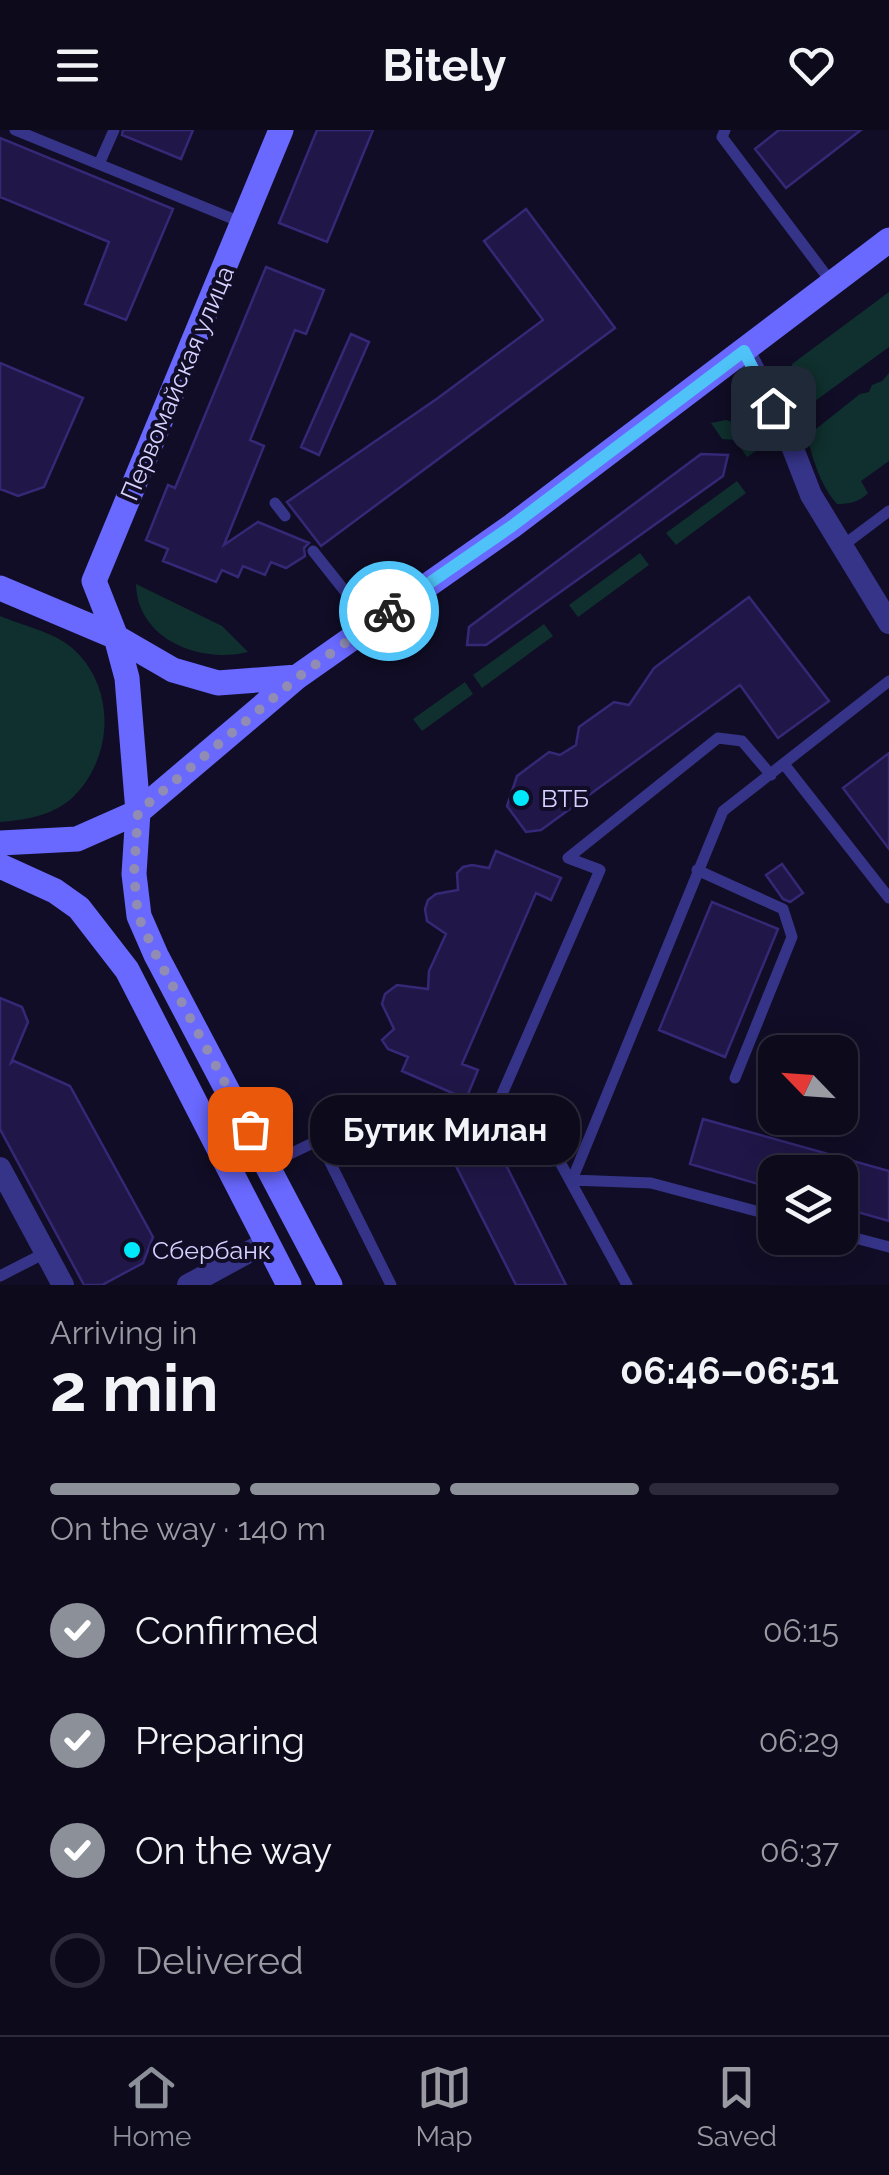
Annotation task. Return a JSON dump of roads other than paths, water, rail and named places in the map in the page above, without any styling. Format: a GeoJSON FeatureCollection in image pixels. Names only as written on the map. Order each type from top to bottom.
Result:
{"type":"FeatureCollection","features":[{"type":"Feature","properties":{"kind":"main road","name":"Первомайская улица"},"geometry":{"type":"LineString","coordinates":[[280,130],[94,581],[127,678],[138,812],[134,874],[138,916],[330,1285]]}},
{"type":"Feature","properties":{"kind":"main road"},"geometry":{"type":"LineString","coordinates":[[0,842],[77,839],[138,812],[297,678],[512,526],[889,240]]}},
{"type":"Feature","properties":{"kind":"main road"},"geometry":{"type":"LineString","coordinates":[[0,588],[116,637],[173,670],[218,683],[297,678]]}},
{"type":"Feature","properties":{"kind":"main road"},"geometry":{"type":"LineString","coordinates":[[0,866],[55,890],[79,908],[117,956],[289,1285]]}},
{"type":"Feature","properties":{"kind":"street"},"geometry":{"type":"LineString","coordinates":[[744,351],[788,436],[811,495],[889,623]]}},
{"type":"Feature","properties":{"kind":"street"},"geometry":{"type":"LineString","coordinates":[[0,1168],[62,1285]]}},
{"type":"Feature","properties":{"kind":"street"},"geometry":{"type":"LineString","coordinates":[[188,1285],[267,1242]]}},
{"type":"Feature","properties":{"kind":"lane"},"geometry":{"type":"LineString","coordinates":[[16,130],[243,223]]}},
{"type":"Feature","properties":{"kind":"lane"},"geometry":{"type":"LineString","coordinates":[[100,164],[114,130]]}},
{"type":"Feature","properties":{"kind":"lane"},"geometry":{"type":"LineString","coordinates":[[725,130],[722,137],[832,284]]}},
{"type":"Feature","properties":{"kind":"lane"},"geometry":{"type":"LineString","coordinates":[[275,502],[285,516]]}},
{"type":"Feature","properties":{"kind":"lane"},"geometry":{"type":"LineString","coordinates":[[842,547],[888,515]]}},
{"type":"Feature","properties":{"kind":"lane"},"geometry":{"type":"LineString","coordinates":[[313,552],[370,624]]}},
{"type":"Feature","properties":{"kind":"lane"},"geometry":{"type":"LineString","coordinates":[[572,1180],[723,811],[889,682]]}},
{"type":"Feature","properties":{"kind":"lane"},"geometry":{"type":"LineString","coordinates":[[492,1117],[600,870],[568,858],[718,738],[742,741],[771,775]]}},
{"type":"Feature","properties":{"kind":"lane"},"geometry":{"type":"LineString","coordinates":[[784,764],[889,898]]}},
{"type":"Feature","properties":{"kind":"lane"},"geometry":{"type":"LineString","coordinates":[[697,870],[783,910],[792,937],[736,1078]]}},
{"type":"Feature","properties":{"kind":"lane"},"geometry":{"type":"LineString","coordinates":[[269,1164],[378,1113]]}},
{"type":"Feature","properties":{"kind":"lane"},"geometry":{"type":"LineString","coordinates":[[544,1131],[626,1285]]}},
{"type":"Feature","properties":{"kind":"lane"},"geometry":{"type":"LineString","coordinates":[[319,1140],[391,1285]]}},
{"type":"Feature","properties":{"kind":"lane"},"geometry":{"type":"LineString","coordinates":[[572,1180],[651,1182],[758,1211]]}},
{"type":"Feature","properties":{"kind":"lane"},"geometry":{"type":"LineString","coordinates":[[858,1239],[889,1248]]}},
{"type":"Feature","properties":{"kind":"lane"},"geometry":{"type":"LineString","coordinates":[[0,1276],[45,1252]]}},
{"type":"Feature","properties":{"kind":"place","name":"ВТБ"},"geometry":{"type":"Point","coordinates":[521,798]}},
{"type":"Feature","properties":{"kind":"place","name":"Бутик Милан"},"geometry":{"type":"Point","coordinates":[250,1129]}},
{"type":"Feature","properties":{"kind":"place","name":"Сбербанк"},"geometry":{"type":"Point","coordinates":[132,1250]}}]}
